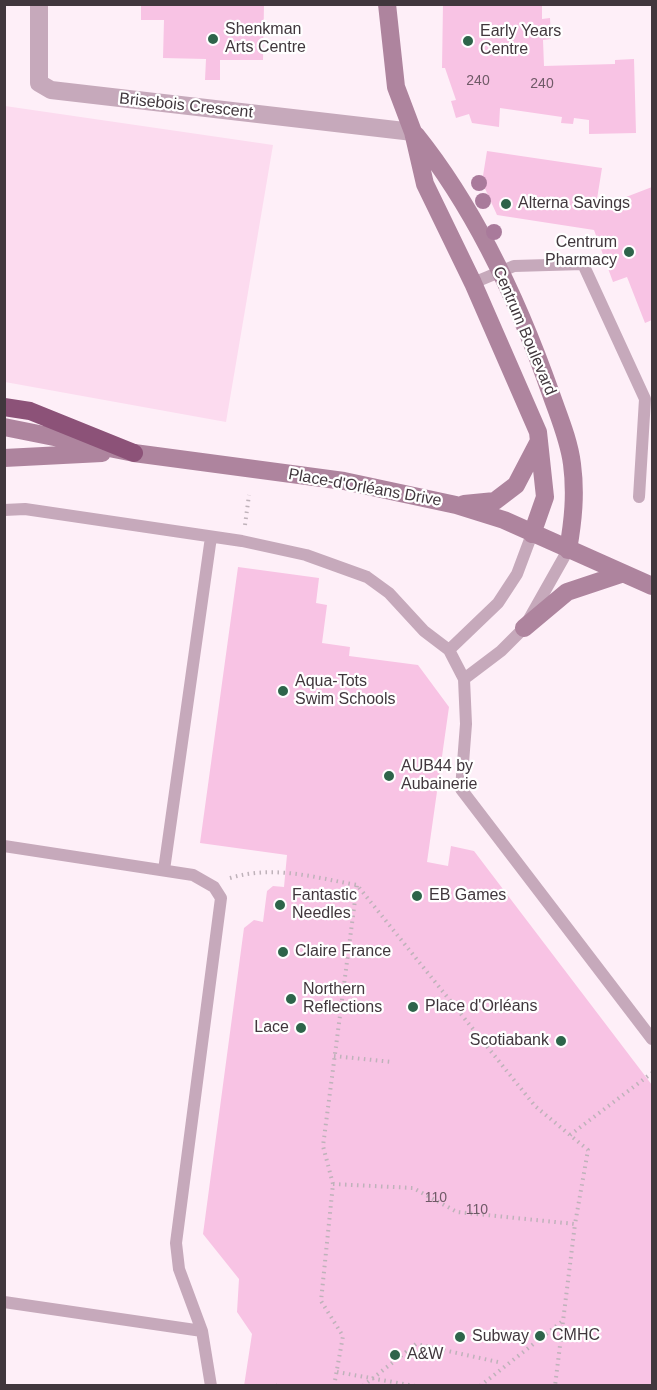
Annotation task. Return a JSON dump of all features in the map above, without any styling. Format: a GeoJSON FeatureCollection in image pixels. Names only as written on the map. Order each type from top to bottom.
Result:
{"type":"FeatureCollection","features":[{"type":"Feature","properties":{"kind":"highway"},"geometry":{"type":"LineString","coordinates":[[4,407],[30,411],[134,453]]}},
{"type":"Feature","properties":{"kind":"main road","name":"Centrum Boulevard"},"geometry":{"type":"LineString","coordinates":[[387,4],[396,87],[413,132],[425,184],[473,283],[530,413],[539,441],[545,497],[532,534]]}},
{"type":"Feature","properties":{"kind":"main road","name":"Centrum Boulevard"},"geometry":{"type":"LineString","coordinates":[[413,132],[445,171],[500,271],[540,362],[569,445],[575,511],[568,550]]}},
{"type":"Feature","properties":{"kind":"main road","name":"Place-d'Orléans Drive"},"geometry":{"type":"LineString","coordinates":[[4,427],[134,453],[344,482],[456,505],[504,520],[652,586]]}},
{"type":"Feature","properties":{"kind":"main road"},"geometry":{"type":"LineString","coordinates":[[456,505],[495,501],[516,484],[539,441]]}},
{"type":"Feature","properties":{"kind":"main road","name":"Place-d'Orléans Drive"},"geometry":{"type":"LineString","coordinates":[[4,458],[32,454],[134,453]]}},
{"type":"Feature","properties":{"kind":"main road"},"geometry":{"type":"LineString","coordinates":[[524,628],[567,592],[621,574]]}},
{"type":"Feature","properties":{"kind":"street","name":"Brisebois Crescent"},"geometry":{"type":"LineString","coordinates":[[39,4],[39,83],[51,90],[413,132]]}},
{"type":"Feature","properties":{"kind":"lane"},"geometry":{"type":"LineString","coordinates":[[473,283],[514,266],[583,264],[649,399],[639,497]]}},
{"type":"Feature","properties":{"kind":"lane"},"geometry":{"type":"LineString","coordinates":[[4,510],[25,509],[211,537],[306,555],[367,577],[389,593],[424,631],[449,650],[464,679],[466,724],[461,789],[652,1040]]}},
{"type":"Feature","properties":{"kind":"lane"},"geometry":{"type":"LineString","coordinates":[[449,650],[498,603],[517,574],[532,534]]}},
{"type":"Feature","properties":{"kind":"lane"},"geometry":{"type":"LineString","coordinates":[[164,870],[211,537]]}},
{"type":"Feature","properties":{"kind":"lane"},"geometry":{"type":"LineString","coordinates":[[464,679],[501,651],[524,628],[568,550]]}},
{"type":"Feature","properties":{"kind":"lane"},"geometry":{"type":"LineString","coordinates":[[4,846],[164,870],[204,879],[220,898],[176,1243],[179,1269],[202,1331],[211,1386]]}},
{"type":"Feature","properties":{"kind":"lane"},"geometry":{"type":"LineString","coordinates":[[4,1302],[202,1331]]}},
{"type":"Feature","properties":{"kind":"path"},"geometry":{"type":"LineString","coordinates":[[230,878],[255,871],[285,872],[357,885],[535,1106],[588,1150],[575,1224],[556,1386]]}},
{"type":"Feature","properties":{"kind":"path"},"geometry":{"type":"LineString","coordinates":[[334,1386],[343,1336],[321,1301],[333,1184],[323,1146],[357,885]]}},
{"type":"Feature","properties":{"kind":"path"},"geometry":{"type":"LineString","coordinates":[[334,1056],[392,1062]]}},
{"type":"Feature","properties":{"kind":"path"},"geometry":{"type":"LineString","coordinates":[[570,1135],[652,1073]]}},
{"type":"Feature","properties":{"kind":"path"},"geometry":{"type":"LineString","coordinates":[[333,1184],[413,1188],[457,1212],[575,1224]]}},
{"type":"Feature","properties":{"kind":"path"},"geometry":{"type":"LineString","coordinates":[[480,1386],[564,1319]]}},
{"type":"Feature","properties":{"kind":"path"},"geometry":{"type":"LineString","coordinates":[[363,1386],[416,1344],[498,1362]]}},
{"type":"Feature","properties":{"kind":"path"},"geometry":{"type":"LineString","coordinates":[[337,1372],[415,1386]]}},
{"type":"Feature","properties":{"kind":"shaded area"},"geometry":{"type":"Polygon","coordinates":[[[5,106],[273,145],[226,422],[5,382],[5,106]]]}},
{"type":"Feature","properties":{"kind":"building","name":"Shenkman Arts Centre"},"geometry":{"type":"Polygon","coordinates":[[[141,4],[264,4],[263,60],[220,60],[220,80],[205,80],[206,59],[163,58],[164,20],[141,20],[141,4]]]}},
{"type":"Feature","properties":{"kind":"building"},"geometry":{"type":"Polygon","coordinates":[[[443,4],[542,4],[542,19],[550,18],[551,39],[543,40],[544,66],[615,64],[615,60],[634,59],[636,133],[589,134],[589,120],[574,118],[573,124],[561,123],[562,117],[500,108],[499,127],[472,123],[469,114],[456,118],[451,101],[456,100],[445,68],[442,68],[443,4]]]}},
{"type":"Feature","properties":{"kind":"building"},"geometry":{"type":"Polygon","coordinates":[[[487,151],[602,168],[597,199],[600,207],[652,187],[652,320],[645,323],[627,277],[613,282],[594,230],[497,215],[482,182],[487,151]]]}},
{"type":"Feature","properties":{"kind":"building","name":"Place d'Orléans"},"geometry":{"type":"Polygon","coordinates":[[[238,567],[319,578],[316,603],[327,605],[322,643],[350,647],[349,656],[418,665],[449,707],[427,862],[448,866],[451,846],[474,851],[652,1085],[652,1386],[244,1386],[252,1334],[237,1312],[239,1279],[203,1234],[244,928],[254,920],[263,922],[267,891],[273,886],[284,887],[287,855],[200,843],[238,567]]]}},
{"type":"Feature","properties":{"kind":"place","name":"Shenkman Arts Centre"},"geometry":{"type":"Point","coordinates":[213,39]}},
{"type":"Feature","properties":{"kind":"place","name":"Early Years Centre"},"geometry":{"type":"Point","coordinates":[468,41]}},
{"type":"Feature","properties":{"kind":"place","name":"Alterna Savings"},"geometry":{"type":"Point","coordinates":[506,204]}},
{"type":"Feature","properties":{"kind":"place","name":"Centrum Pharmacy"},"geometry":{"type":"Point","coordinates":[629,252]}},
{"type":"Feature","properties":{"kind":"place","name":"Aqua-Tots Swim Schools"},"geometry":{"type":"Point","coordinates":[283,691]}},
{"type":"Feature","properties":{"kind":"place","name":"AUB44 by Aubainerie"},"geometry":{"type":"Point","coordinates":[389,776]}},
{"type":"Feature","properties":{"kind":"place","name":"EB Games"},"geometry":{"type":"Point","coordinates":[417,896]}},
{"type":"Feature","properties":{"kind":"place","name":"Fantastic Needles"},"geometry":{"type":"Point","coordinates":[280,905]}},
{"type":"Feature","properties":{"kind":"place","name":"Claire France"},"geometry":{"type":"Point","coordinates":[283,952]}},
{"type":"Feature","properties":{"kind":"place","name":"Northern Reflections"},"geometry":{"type":"Point","coordinates":[291,999]}},
{"type":"Feature","properties":{"kind":"place","name":"Place d'Orléans"},"geometry":{"type":"Point","coordinates":[413,1007]}},
{"type":"Feature","properties":{"kind":"place","name":"Lace"},"geometry":{"type":"Point","coordinates":[301,1028]}},
{"type":"Feature","properties":{"kind":"place","name":"Scotiabank"},"geometry":{"type":"Point","coordinates":[561,1041]}},
{"type":"Feature","properties":{"kind":"place","name":"CMHC"},"geometry":{"type":"Point","coordinates":[540,1336]}},
{"type":"Feature","properties":{"kind":"place","name":"Subway"},"geometry":{"type":"Point","coordinates":[460,1337]}},
{"type":"Feature","properties":{"kind":"place","name":"A&W"},"geometry":{"type":"Point","coordinates":[395,1355]}}]}
